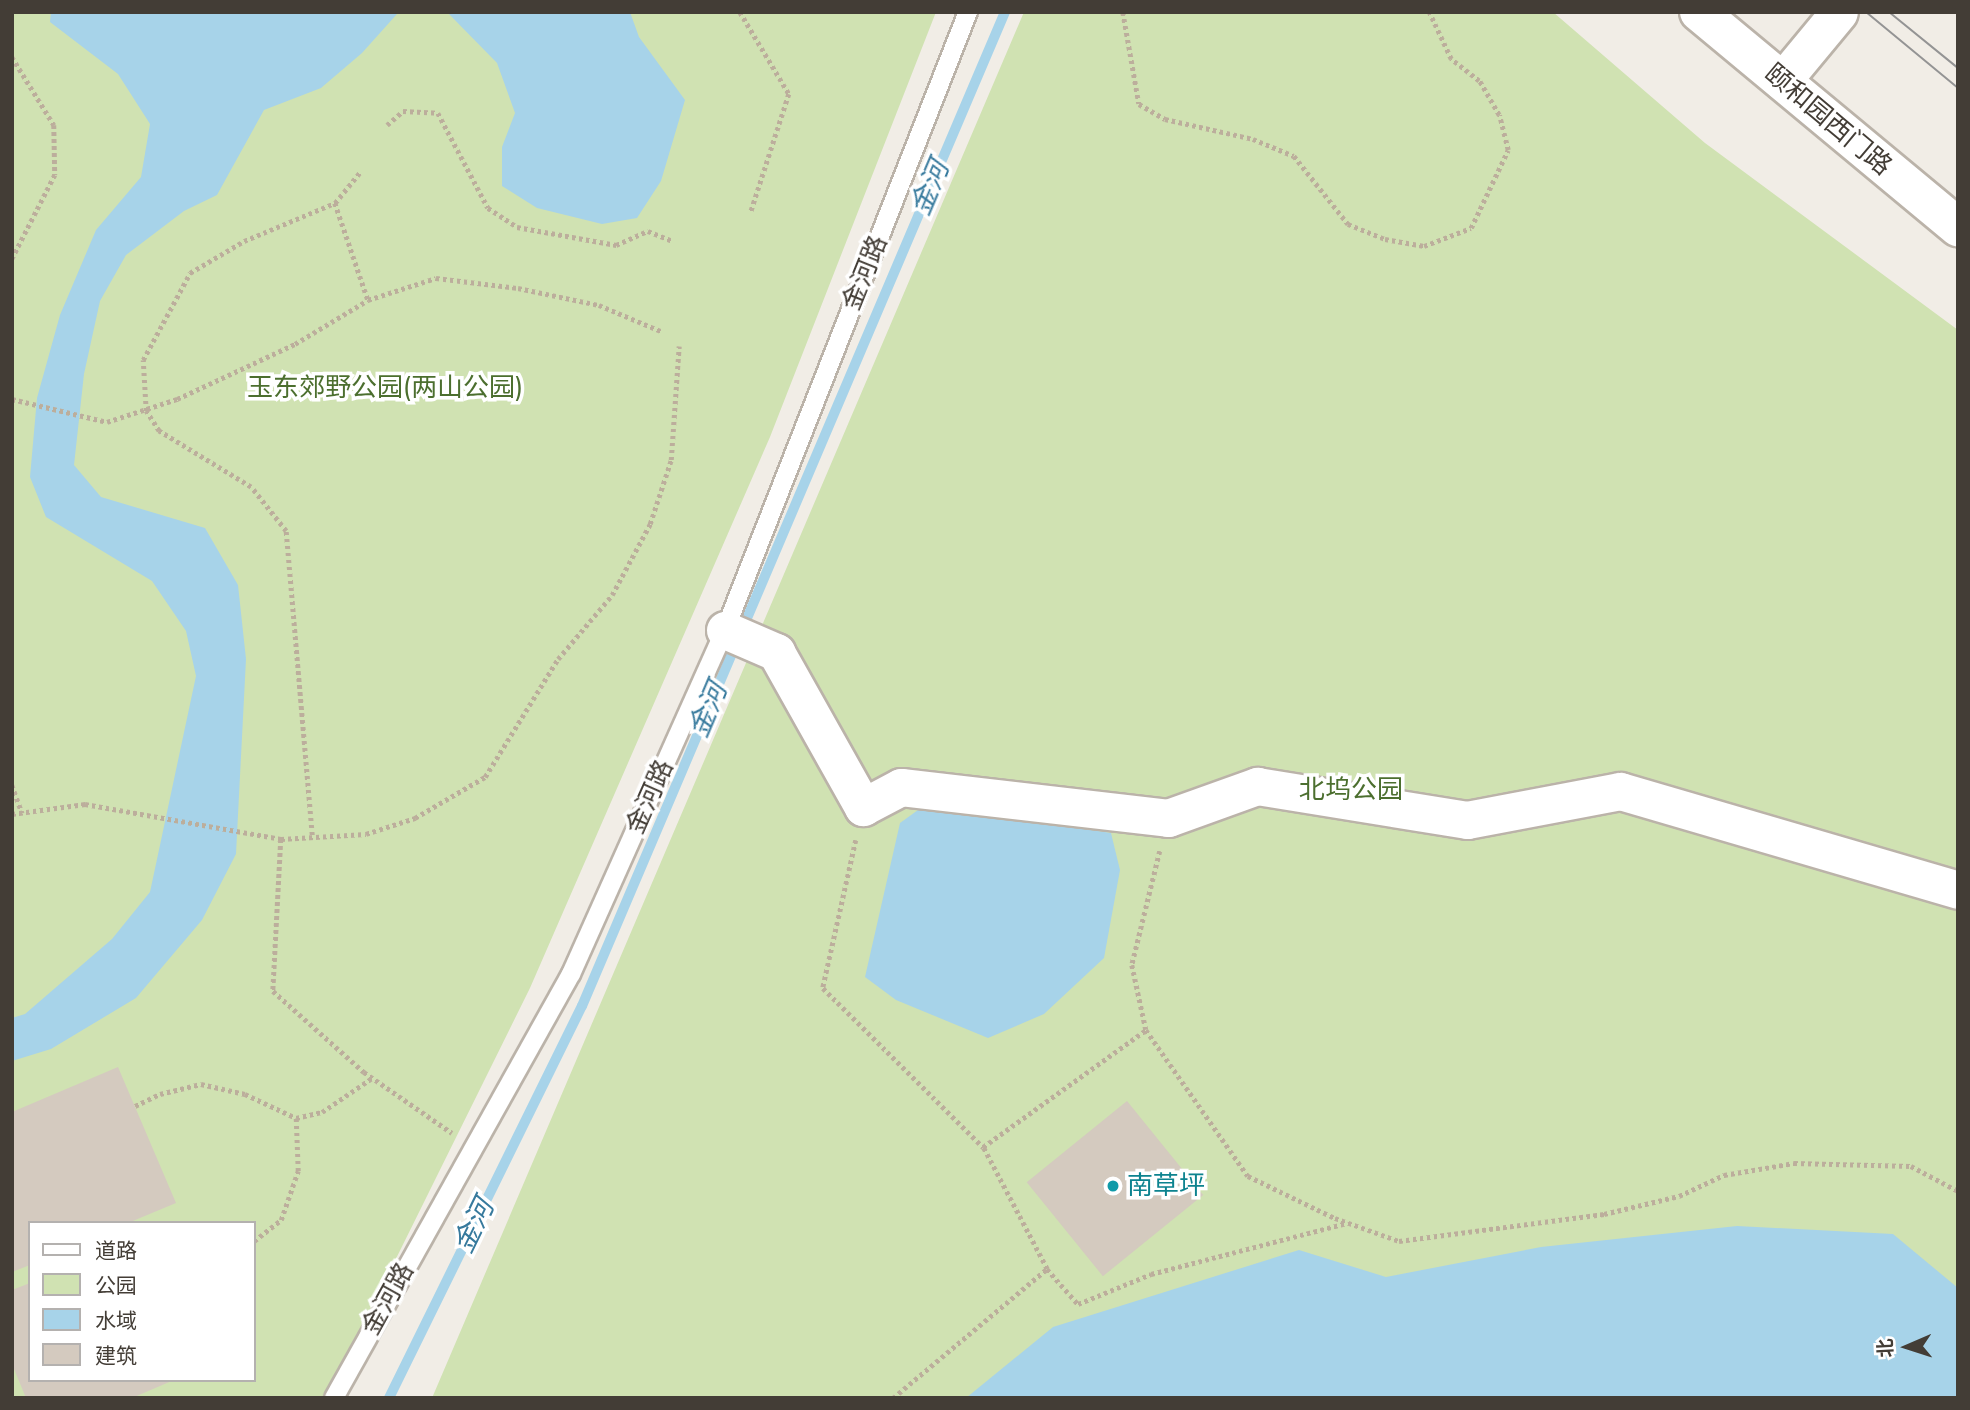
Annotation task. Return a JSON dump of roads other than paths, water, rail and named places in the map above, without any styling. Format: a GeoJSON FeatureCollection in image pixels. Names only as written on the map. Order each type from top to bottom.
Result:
{"type":"FeatureCollection","features":[{"type":"Feature","properties":{"kind":"street","name":"颐和园西门路"},"geometry":{"type":"LineString","coordinates":[[1699,12],[1958,227]]}},
{"type":"Feature","properties":{"kind":"street"},"geometry":{"type":"LineString","coordinates":[[1782,81],[1839,12]]}},
{"type":"Feature","properties":{"kind":"street"},"geometry":{"type":"LineString","coordinates":[[736,634],[776,652],[863,807],[901,787],[1168,818],[1257,786],[1467,820],[1620,791],[1958,890]]}},
{"type":"Feature","properties":{"kind":"lane","name":"金河路"},"geometry":{"type":"LineString","coordinates":[[334,1398],[571,974],[736,634],[968,12]]}},
{"type":"Feature","properties":{"kind":"water"},"geometry":{"type":"Polygon","coordinates":[[[51,12],[405,12],[397,14],[362,53],[321,88],[264,110],[217,195],[184,211],[126,255],[100,301],[84,374],[74,465],[101,497],[205,528],[238,585],[246,659],[236,854],[202,920],[136,998],[51,1049],[12,1061],[12,1018],[25,1014],[112,939],[150,892],[196,676],[186,631],[152,581],[46,517],[30,477],[37,398],[60,315],[96,230],[141,177],[150,124],[118,74],[50,22],[51,12]]]}},
{"type":"Feature","properties":{"kind":"water"},"geometry":{"type":"Polygon","coordinates":[[[447,12],[630,12],[639,37],[685,100],[661,181],[637,218],[602,224],[537,208],[502,186],[502,147],[515,113],[497,63],[447,12]]]}},
{"type":"Feature","properties":{"kind":"water"},"geometry":{"type":"Polygon","coordinates":[[[925,805],[1111,833],[1120,870],[1104,958],[1044,1014],[988,1038],[896,1000],[865,977],[900,823],[925,805]]]}},
{"type":"Feature","properties":{"kind":"water"},"geometry":{"type":"Polygon","coordinates":[[[1737,1226],[1893,1234],[1958,1288],[1958,1398],[966,1398],[1053,1327],[1299,1250],[1386,1277],[1541,1247],[1737,1226]]]}},
{"type":"Feature","properties":{"kind":"waterway","name":"金河"},"geometry":{"type":"LineString","coordinates":[[389,1398],[582,1006],[1005,12]]}},
{"type":"Feature","properties":{"kind":"tram line"},"geometry":{"type":"LineString","coordinates":[[1866,12],[1958,88]]}},
{"type":"Feature","properties":{"kind":"tram line"},"geometry":{"type":"LineString","coordinates":[[1889,12],[1958,68]]}},
{"type":"Feature","properties":{"kind":"place","name":"南草坪"},"geometry":{"type":"Point","coordinates":[1113,1186]}},
{"type":"Feature","properties":{"kind":"park label","name":"玉东郊野公园(两山公园)"},"geometry":{"type":"Point","coordinates":[385,388]}},
{"type":"Feature","properties":{"kind":"park label","name":"北坞公园"},"geometry":{"type":"Point","coordinates":[1351,790]}}]}
